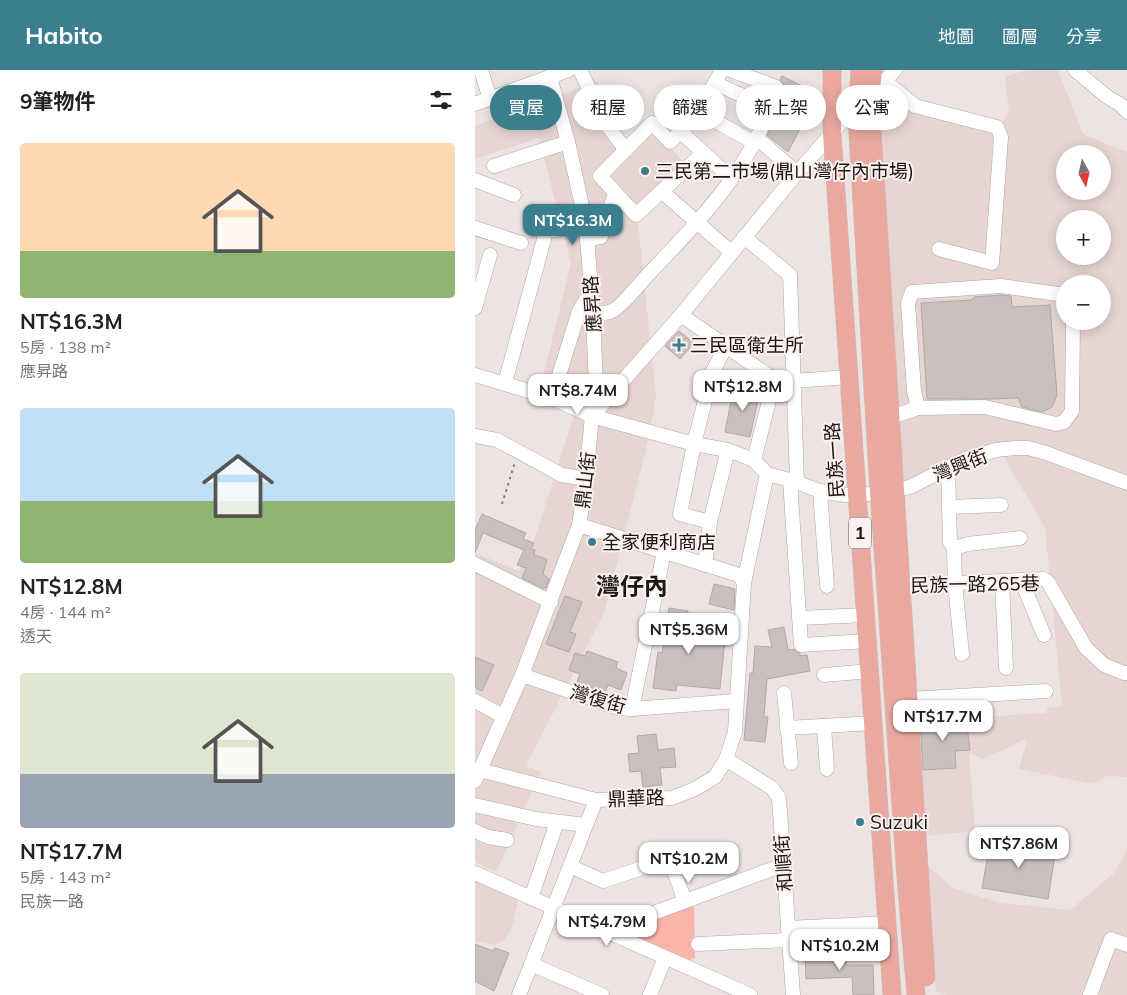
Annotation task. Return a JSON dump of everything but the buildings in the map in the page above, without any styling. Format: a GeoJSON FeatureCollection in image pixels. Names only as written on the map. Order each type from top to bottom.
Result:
{"type":"FeatureCollection","features":[{"type":"Feature","properties":{"kind":"main road","name":"民族一路"},"geometry":{"type":"LineString","coordinates":[[832,70],[832,134],[849,376],[876,492],[894,586],[909,699],[899,845],[888,923],[893,995]]}},
{"type":"Feature","properties":{"kind":"main road","name":"民族一路"},"geometry":{"type":"LineString","coordinates":[[849,70],[853,85]]}},
{"type":"Feature","properties":{"kind":"main road","name":"民族一路"},"geometry":{"type":"LineString","coordinates":[[859,85],[860,70]]}},
{"type":"Feature","properties":{"kind":"main road","name":"民族一路"},"geometry":{"type":"LineString","coordinates":[[875,85],[884,74]]}},
{"type":"Feature","properties":{"kind":"main road","name":"民族一路"},"geometry":{"type":"LineString","coordinates":[[859,130],[876,492],[899,845],[916,995]]}},
{"type":"Feature","properties":{"kind":"main road","name":"民族一路"},"geometry":{"type":"LineString","coordinates":[[860,130],[891,418],[876,492],[866,615],[870,672],[874,723],[927,995]]}},
{"type":"Feature","properties":{"kind":"main road","name":"民族一路"},"geometry":{"type":"LineString","coordinates":[[894,586],[903,995]]}},
{"type":"Feature","properties":{"kind":"street"},"geometry":{"type":"LineString","coordinates":[[475,104],[490,99],[481,70]]}},
{"type":"Feature","properties":{"kind":"street"},"geometry":{"type":"LineString","coordinates":[[528,85],[569,70]]}},
{"type":"Feature","properties":{"kind":"street"},"geometry":{"type":"LineString","coordinates":[[579,70],[606,124],[626,150]]}},
{"type":"Feature","properties":{"kind":"street"},"geometry":{"type":"LineString","coordinates":[[722,70],[715,83],[736,93]]}},
{"type":"Feature","properties":{"kind":"street"},"geometry":{"type":"LineString","coordinates":[[730,70],[771,85]]}},
{"type":"Feature","properties":{"kind":"street"},"geometry":{"type":"LineString","coordinates":[[1075,70],[1106,96],[1121,105],[1127,112]]}},
{"type":"Feature","properties":{"kind":"street"},"geometry":{"type":"LineString","coordinates":[[884,74],[915,106],[997,127],[1001,137],[992,263],[939,249]]}},
{"type":"Feature","properties":{"kind":"street","name":"應昇路"},"geometry":{"type":"LineString","coordinates":[[550,77],[569,142],[586,224],[596,386],[592,416]]}},
{"type":"Feature","properties":{"kind":"street"},"geometry":{"type":"LineString","coordinates":[[703,153],[636,215],[600,176],[652,123],[670,142],[681,132],[731,178]]}},
{"type":"Feature","properties":{"kind":"street"},"geometry":{"type":"LineString","coordinates":[[726,126],[756,141],[797,173]]}},
{"type":"Feature","properties":{"kind":"street"},"geometry":{"type":"LineString","coordinates":[[593,315],[614,311],[697,222],[731,178],[761,130]]}},
{"type":"Feature","properties":{"kind":"street"},"geometry":{"type":"LineString","coordinates":[[592,416],[681,315],[797,173],[836,130]]}},
{"type":"Feature","properties":{"kind":"street"},"geometry":{"type":"LineString","coordinates":[[494,166],[569,142]]}},
{"type":"Feature","properties":{"kind":"street"},"geometry":{"type":"LineString","coordinates":[[475,180],[514,195]]}},
{"type":"Feature","properties":{"kind":"street"},"geometry":{"type":"LineString","coordinates":[[587,238],[601,237],[615,193]]}},
{"type":"Feature","properties":{"kind":"street"},"geometry":{"type":"LineString","coordinates":[[667,196],[731,252]]}},
{"type":"Feature","properties":{"kind":"street"},"geometry":{"type":"LineString","coordinates":[[505,384],[546,232],[586,224]]}},
{"type":"Feature","properties":{"kind":"street"},"geometry":{"type":"LineString","coordinates":[[475,228],[521,242]]}},
{"type":"Feature","properties":{"kind":"street"},"geometry":{"type":"LineString","coordinates":[[744,237],[790,275],[794,481],[801,645],[868,641]]}},
{"type":"Feature","properties":{"kind":"street"},"geometry":{"type":"LineString","coordinates":[[475,308],[490,255]]}},
{"type":"Feature","properties":{"kind":"street"},"geometry":{"type":"LineString","coordinates":[[918,408],[914,391],[908,302],[912,292],[1001,286],[1056,294]]}},
{"type":"Feature","properties":{"kind":"street"},"geometry":{"type":"LineString","coordinates":[[552,398],[579,311],[591,291]]}},
{"type":"Feature","properties":{"kind":"street"},"geometry":{"type":"LineString","coordinates":[[681,315],[775,380],[793,381],[849,376]]}},
{"type":"Feature","properties":{"kind":"street"},"geometry":{"type":"LineString","coordinates":[[891,418],[918,408],[985,407],[1056,424],[1065,422],[1072,411],[1073,330]]}},
{"type":"Feature","properties":{"kind":"street"},"geometry":{"type":"LineString","coordinates":[[710,522],[680,514],[694,444],[712,372],[726,346]]}},
{"type":"Feature","properties":{"kind":"street"},"geometry":{"type":"LineString","coordinates":[[475,375],[552,398],[592,416],[694,444],[728,450],[755,460],[767,474]]}},
{"type":"Feature","properties":{"kind":"street"},"geometry":{"type":"LineString","coordinates":[[755,460],[768,405]]}},
{"type":"Feature","properties":{"kind":"street","name":"鼎山街"},"geometry":{"type":"LineString","coordinates":[[477,775],[522,675],[579,525],[586,479],[592,416]]}},
{"type":"Feature","properties":{"kind":"street"},"geometry":{"type":"LineString","coordinates":[[475,436],[497,440],[562,475],[586,479]]}},
{"type":"Feature","properties":{"kind":"street","name":"灣興街"},"geometry":{"type":"LineString","coordinates":[[767,474],[794,481],[820,491],[845,496],[910,487],[965,459],[996,450],[1028,448],[1127,483]]}},
{"type":"Feature","properties":{"kind":"street"},"geometry":{"type":"LineString","coordinates":[[705,565],[710,522],[728,450]]}},
{"type":"Feature","properties":{"kind":"street"},"geometry":{"type":"LineString","coordinates":[[947,468],[950,542],[954,548],[955,584],[962,654]]}},
{"type":"Feature","properties":{"kind":"street","name":"鼎華路"},"geometry":{"type":"LineString","coordinates":[[477,775],[596,800],[672,798],[695,790],[715,777],[726,759],[735,732],[743,583],[767,474]]}},
{"type":"Feature","properties":{"kind":"street"},"geometry":{"type":"LineString","coordinates":[[820,491],[827,586]]}},
{"type":"Feature","properties":{"kind":"street"},"geometry":{"type":"LineString","coordinates":[[949,507],[1001,505]]}},
{"type":"Feature","properties":{"kind":"street"},"geometry":{"type":"LineString","coordinates":[[579,525],[739,574],[743,583]]}},
{"type":"Feature","properties":{"kind":"street"},"geometry":{"type":"LineString","coordinates":[[954,548],[968,544],[1020,538]]}},
{"type":"Feature","properties":{"kind":"street"},"geometry":{"type":"LineString","coordinates":[[632,709],[664,552]]}},
{"type":"Feature","properties":{"kind":"street"},"geometry":{"type":"LineString","coordinates":[[475,564],[551,602]]}},
{"type":"Feature","properties":{"kind":"street","name":"民族一路265巷"},"geometry":{"type":"LineString","coordinates":[[894,586],[1044,579],[1048,582],[1087,648],[1104,665],[1127,673]]}},
{"type":"Feature","properties":{"kind":"street"},"geometry":{"type":"LineString","coordinates":[[1021,580],[1044,635]]}},
{"type":"Feature","properties":{"kind":"street"},"geometry":{"type":"LineString","coordinates":[[1002,581],[1006,668]]}},
{"type":"Feature","properties":{"kind":"street"},"geometry":{"type":"LineString","coordinates":[[800,618],[866,615]]}},
{"type":"Feature","properties":{"kind":"street"},"geometry":{"type":"LineString","coordinates":[[824,675],[870,672]]}},
{"type":"Feature","properties":{"kind":"street","name":"灣復街"},"geometry":{"type":"LineString","coordinates":[[522,675],[618,708],[632,709],[736,701]]}},
{"type":"Feature","properties":{"kind":"street"},"geometry":{"type":"LineString","coordinates":[[909,699],[1046,691]]}},
{"type":"Feature","properties":{"kind":"street"},"geometry":{"type":"LineString","coordinates":[[783,693],[791,763]]}},
{"type":"Feature","properties":{"kind":"street"},"geometry":{"type":"LineString","coordinates":[[475,701],[503,716]]}},
{"type":"Feature","properties":{"kind":"street"},"geometry":{"type":"LineString","coordinates":[[787,728],[874,723]]}},
{"type":"Feature","properties":{"kind":"street"},"geometry":{"type":"LineString","coordinates":[[824,726],[827,769]]}},
{"type":"Feature","properties":{"kind":"street","name":"和順街"},"geometry":{"type":"LineString","coordinates":[[726,759],[772,788],[779,798],[793,995]]}},
{"type":"Feature","properties":{"kind":"street"},"geometry":{"type":"LineString","coordinates":[[519,995],[596,800]]}},
{"type":"Feature","properties":{"kind":"street"},"geometry":{"type":"LineString","coordinates":[[475,806],[536,819],[586,825]]}},
{"type":"Feature","properties":{"kind":"street"},"geometry":{"type":"LineString","coordinates":[[531,898],[557,822]]}},
{"type":"Feature","properties":{"kind":"street"},"geometry":{"type":"LineString","coordinates":[[475,831],[488,837],[507,840]]}},
{"type":"Feature","properties":{"kind":"street"},"geometry":{"type":"LineString","coordinates":[[667,852],[685,901]]}},
{"type":"Feature","properties":{"kind":"street"},"geometry":{"type":"LineString","coordinates":[[605,931],[783,865]]}},
{"type":"Feature","properties":{"kind":"street"},"geometry":{"type":"LineString","coordinates":[[570,866],[603,880],[645,866]]}},
{"type":"Feature","properties":{"kind":"street"},"geometry":{"type":"LineString","coordinates":[[475,873],[750,995]]}},
{"type":"Feature","properties":{"kind":"street"},"geometry":{"type":"LineString","coordinates":[[698,944],[888,923]]}},
{"type":"Feature","properties":{"kind":"street"},"geometry":{"type":"LineString","coordinates":[[1090,995],[1111,939],[1127,945]]}},
{"type":"Feature","properties":{"kind":"street"},"geometry":{"type":"LineString","coordinates":[[650,995],[665,958]]}},
{"type":"Feature","properties":{"kind":"street"},"geometry":{"type":"LineString","coordinates":[[531,964],[602,995]]}},
{"type":"Feature","properties":{"kind":"path"},"geometry":{"type":"LineString","coordinates":[[502,504],[518,450]]}},
{"type":"Feature","properties":{"kind":"shaded area"},"geometry":{"type":"Polygon","coordinates":[[[1026,70],[1058,70],[1083,134],[1110,145],[1056,145],[1056,200],[1111,200],[1111,146],[1127,151],[1127,777],[1107,776],[1093,784],[1019,769],[1026,744],[1023,739],[982,759],[969,752],[975,831],[927,836],[919,721],[1046,713],[1048,708],[1062,706],[1045,528],[1000,450],[904,486],[888,259],[882,130],[908,130],[908,105],[997,127],[1009,114],[1005,77],[1026,70]]]}},
{"type":"Feature","properties":{"kind":"shaded area"},"geometry":{"type":"Polygon","coordinates":[[[598,81],[599,85],[587,85],[598,81]]]}},
{"type":"Feature","properties":{"kind":"shaded area"},"geometry":{"type":"Polygon","coordinates":[[[572,91],[572,130],[613,130],[621,158],[653,128],[688,167],[637,212],[656,396],[648,441],[605,611],[526,766],[541,772],[496,872],[475,862],[475,553],[519,571],[533,543],[579,400],[542,381],[571,263],[539,138],[475,159],[475,126],[490,121],[490,130],[562,130],[562,94],[572,91]]]}},
{"type":"Feature","properties":{"kind":"shaded area"},"geometry":{"type":"Polygon","coordinates":[[[1127,848],[1127,995],[946,995],[936,991],[927,865],[953,888],[1001,903],[1070,910],[1113,874],[1127,848]]]}},
{"type":"Feature","properties":{"kind":"shaded area"},"geometry":{"type":"Polygon","coordinates":[[[475,880],[513,896],[518,902],[512,927],[505,939],[495,945],[475,941],[475,880]]]}},
{"type":"Feature","properties":{"kind":"shaded area"},"geometry":{"type":"Polygon","coordinates":[[[686,905],[694,907],[695,958],[688,961],[630,935],[632,926],[686,905]]]}},
{"type":"Feature","properties":{"kind":"place","name":"三民第二市場(鼎山灣仔內市場)"},"geometry":{"type":"Point","coordinates":[645,171]}},
{"type":"Feature","properties":{"kind":"place","name":"三民區衛生所"},"geometry":{"type":"Point","coordinates":[679,345]}},
{"type":"Feature","properties":{"kind":"place","name":"全家便利商店"},"geometry":{"type":"Point","coordinates":[592,542]}},
{"type":"Feature","properties":{"kind":"place","name":"Suzuki"},"geometry":{"type":"Point","coordinates":[860,822]}},
{"type":"Feature","properties":{"kind":"district","name":"灣仔內"},"geometry":{"type":"Point","coordinates":[632,587]}}]}
